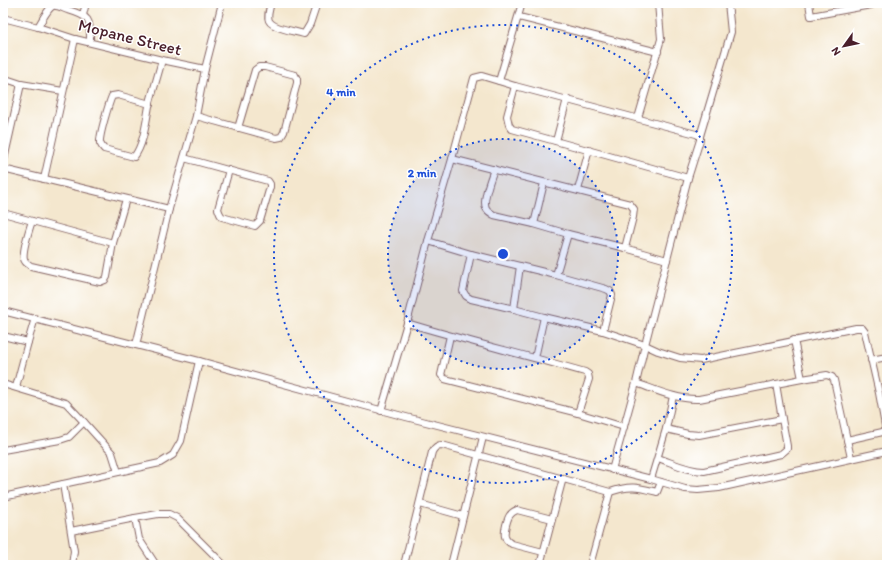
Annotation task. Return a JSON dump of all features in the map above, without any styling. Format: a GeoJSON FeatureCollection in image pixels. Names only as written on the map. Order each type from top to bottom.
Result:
{"type":"FeatureCollection","features":[{"type":"Feature","properties":{"kind":"street"},"geometry":{"type":"LineString","coordinates":[[83,15],[86,3]]}},
{"type":"Feature","properties":{"kind":"street"},"geometry":{"type":"LineString","coordinates":[[136,345],[170,209],[196,116],[205,69],[222,3]]}},
{"type":"Feature","properties":{"kind":"street"},"geometry":{"type":"LineString","coordinates":[[271,3],[268,14],[269,21],[273,26],[304,34],[310,24],[317,3]]}},
{"type":"Feature","properties":{"kind":"street"},"geometry":{"type":"LineString","coordinates":[[499,81],[522,3]]}},
{"type":"Feature","properties":{"kind":"street"},"geometry":{"type":"LineString","coordinates":[[638,118],[661,39],[658,3]]}},
{"type":"Feature","properties":{"kind":"street"},"geometry":{"type":"LineString","coordinates":[[612,470],[636,383],[688,178],[731,32],[728,3]]}},
{"type":"Feature","properties":{"kind":"street"},"geometry":{"type":"LineString","coordinates":[[809,3],[811,16],[871,5],[871,3]]}},
{"type":"Feature","properties":{"kind":"street"},"geometry":{"type":"LineString","coordinates":[[38,27],[48,10],[52,6],[55,6],[83,15],[87,18],[90,24],[90,42]]}},
{"type":"Feature","properties":{"kind":"street"},"geometry":{"type":"LineString","coordinates":[[519,17],[658,52]]}},
{"type":"Feature","properties":{"kind":"street","name":"Mopane Street"},"geometry":{"type":"LineString","coordinates":[[3,18],[75,39],[205,69]]}},
{"type":"Feature","properties":{"kind":"street"},"geometry":{"type":"LineString","coordinates":[[44,178],[75,39]]}},
{"type":"Feature","properties":{"kind":"street"},"geometry":{"type":"LineString","coordinates":[[150,104],[118,96],[112,96],[100,143],[104,149],[134,157],[138,152],[162,60]]}},
{"type":"Feature","properties":{"kind":"street"},"geometry":{"type":"LineString","coordinates":[[196,116],[238,128],[276,138],[281,136],[284,132],[297,83],[297,79],[294,75],[265,67],[259,67],[255,70],[238,128]]}},
{"type":"Feature","properties":{"kind":"street"},"geometry":{"type":"LineString","coordinates":[[381,411],[474,78],[482,76],[700,136]]}},
{"type":"Feature","properties":{"kind":"street"},"geometry":{"type":"LineString","coordinates":[[3,78],[22,84],[63,91]]}},
{"type":"Feature","properties":{"kind":"street"},"geometry":{"type":"LineString","coordinates":[[3,164],[22,84]]}},
{"type":"Feature","properties":{"kind":"street"},"geometry":{"type":"LineString","coordinates":[[515,86],[507,116],[509,125],[512,129],[688,178]]}},
{"type":"Feature","properties":{"kind":"street"},"geometry":{"type":"LineString","coordinates":[[556,141],[567,99]]}},
{"type":"Feature","properties":{"kind":"street"},"geometry":{"type":"LineString","coordinates":[[578,190],[589,150]]}},
{"type":"Feature","properties":{"kind":"street"},"geometry":{"type":"LineString","coordinates":[[184,158],[229,170],[268,181],[270,188],[260,221],[255,226],[222,217],[220,214],[218,209],[229,170]]}},
{"type":"Feature","properties":{"kind":"street"},"geometry":{"type":"LineString","coordinates":[[452,159],[630,204],[634,209],[625,248]]}},
{"type":"Feature","properties":{"kind":"street"},"geometry":{"type":"LineString","coordinates":[[3,169],[170,209]]}},
{"type":"Feature","properties":{"kind":"street"},"geometry":{"type":"LineString","coordinates":[[494,169],[485,202],[486,208],[489,212],[667,260]]}},
{"type":"Feature","properties":{"kind":"street"},"geometry":{"type":"LineString","coordinates":[[534,224],[544,182]]}},
{"type":"Feature","properties":{"kind":"street"},"geometry":{"type":"LineString","coordinates":[[32,221],[23,253],[26,263],[31,266],[100,282],[107,276],[113,243],[126,199]]}},
{"type":"Feature","properties":{"kind":"street"},"geometry":{"type":"LineString","coordinates":[[3,214],[113,243]]}},
{"type":"Feature","properties":{"kind":"street"},"geometry":{"type":"LineString","coordinates":[[556,275],[568,234]]}},
{"type":"Feature","properties":{"kind":"street"},"geometry":{"type":"LineString","coordinates":[[428,241],[471,254],[606,289],[612,295],[604,331]]}},
{"type":"Feature","properties":{"kind":"street"},"geometry":{"type":"LineString","coordinates":[[471,254],[463,291],[466,296],[471,299],[604,331],[680,358],[701,360],[794,340],[862,328],[865,332],[887,431],[847,440]]}},
{"type":"Feature","properties":{"kind":"street"},"geometry":{"type":"LineString","coordinates":[[514,309],[520,266]]}},
{"type":"Feature","properties":{"kind":"street"},"geometry":{"type":"LineString","coordinates":[[3,311],[199,361],[381,411],[686,489],[698,490],[719,488],[887,451]]}},
{"type":"Feature","properties":{"kind":"street"},"geometry":{"type":"LineString","coordinates":[[535,358],[544,317]]}},
{"type":"Feature","properties":{"kind":"street"},"geometry":{"type":"LineString","coordinates":[[16,387],[35,318]]}},
{"type":"Feature","properties":{"kind":"street"},"geometry":{"type":"LineString","coordinates":[[406,324],[585,372],[588,374],[589,379],[578,413]]}},
{"type":"Feature","properties":{"kind":"street"},"geometry":{"type":"LineString","coordinates":[[3,336],[28,342]]}},
{"type":"Feature","properties":{"kind":"street"},"geometry":{"type":"LineString","coordinates":[[450,336],[441,375],[445,380],[578,413],[624,427]]}},
{"type":"Feature","properties":{"kind":"street"},"geometry":{"type":"LineString","coordinates":[[794,340],[802,379]]}},
{"type":"Feature","properties":{"kind":"street"},"geometry":{"type":"LineString","coordinates":[[871,360],[887,357]]}},
{"type":"Feature","properties":{"kind":"street"},"geometry":{"type":"LineString","coordinates":[[3,497],[160,463],[173,455],[181,441],[199,361]]}},
{"type":"Feature","properties":{"kind":"street"},"geometry":{"type":"LineString","coordinates":[[636,383],[682,399],[699,400],[827,375],[832,377],[834,380],[851,458]]}},
{"type":"Feature","properties":{"kind":"street"},"geometry":{"type":"LineString","coordinates":[[3,384],[66,403],[112,453],[118,472]]}},
{"type":"Feature","properties":{"kind":"street"},"geometry":{"type":"LineString","coordinates":[[658,458],[688,469],[704,471],[781,454],[787,449],[776,384]]}},
{"type":"Feature","properties":{"kind":"street"},"geometry":{"type":"LineString","coordinates":[[879,393],[887,392]]}},
{"type":"Feature","properties":{"kind":"street"},"geometry":{"type":"LineString","coordinates":[[651,479],[666,429],[673,396]]}},
{"type":"Feature","properties":{"kind":"street"},"geometry":{"type":"LineString","coordinates":[[666,429],[699,435],[782,419]]}},
{"type":"Feature","properties":{"kind":"street"},"geometry":{"type":"LineString","coordinates":[[3,450],[60,440],[68,437],[84,422]]}},
{"type":"Feature","properties":{"kind":"street"},"geometry":{"type":"LineString","coordinates":[[451,565],[483,437]]}},
{"type":"Feature","properties":{"kind":"street"},"geometry":{"type":"LineString","coordinates":[[404,565],[432,452],[439,445],[610,492],[628,487],[637,487],[657,492],[661,482]]}},
{"type":"Feature","properties":{"kind":"street"},"geometry":{"type":"LineString","coordinates":[[540,565],[563,478]]}},
{"type":"Feature","properties":{"kind":"street"},"geometry":{"type":"LineString","coordinates":[[64,484],[74,550],[72,565]]}},
{"type":"Feature","properties":{"kind":"street"},"geometry":{"type":"LineString","coordinates":[[590,565],[610,492]]}},
{"type":"Feature","properties":{"kind":"street"},"geometry":{"type":"LineString","coordinates":[[420,504],[463,516]]}},
{"type":"Feature","properties":{"kind":"street"},"geometry":{"type":"LineString","coordinates":[[543,552],[508,542],[504,535],[509,514],[516,510],[552,519]]}},
{"type":"Feature","properties":{"kind":"street"},"geometry":{"type":"LineString","coordinates":[[71,531],[135,518],[169,514],[177,518],[224,565]]}},
{"type":"Feature","properties":{"kind":"street"},"geometry":{"type":"LineString","coordinates":[[135,518],[139,539],[155,565]]}}]}
